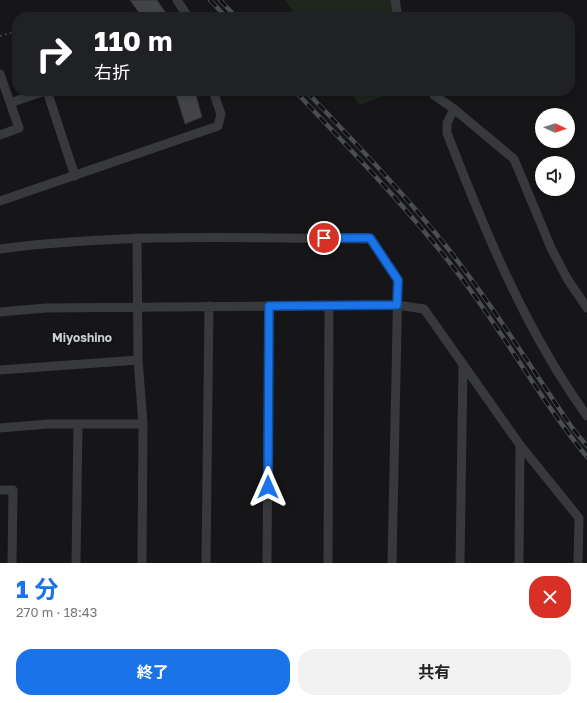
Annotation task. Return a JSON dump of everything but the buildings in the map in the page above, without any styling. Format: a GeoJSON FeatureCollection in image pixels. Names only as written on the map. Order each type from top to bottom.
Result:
{"type":"FeatureCollection","features":[{"type":"Feature","properties":{"kind":"street"},"geometry":{"type":"LineString","coordinates":[[177,0],[185,12]]}},
{"type":"Feature","properties":{"kind":"street"},"geometry":{"type":"LineString","coordinates":[[395,0],[397,12]]}},
{"type":"Feature","properties":{"kind":"street"},"geometry":{"type":"LineString","coordinates":[[0,74],[19,128],[0,135]]}},
{"type":"Feature","properties":{"kind":"street"},"geometry":{"type":"LineString","coordinates":[[10,103],[31,96]]}},
{"type":"Feature","properties":{"kind":"street"},"geometry":{"type":"LineString","coordinates":[[48,96],[75,176]]}},
{"type":"Feature","properties":{"kind":"street"},"geometry":{"type":"LineString","coordinates":[[0,201],[218,126],[221,114],[216,96]]}},
{"type":"Feature","properties":{"kind":"street"},"geometry":{"type":"LineString","coordinates":[[435,96],[454,109],[514,158],[551,248],[568,280],[587,308]]}},
{"type":"Feature","properties":{"kind":"street"},"geometry":{"type":"LineString","coordinates":[[454,109],[447,123],[446,133],[473,201],[533,328],[557,374],[587,416]]}},
{"type":"Feature","properties":{"kind":"street"},"geometry":{"type":"LineString","coordinates":[[137,238],[138,360],[143,424],[142,563]]}},
{"type":"Feature","properties":{"kind":"street"},"geometry":{"type":"LineString","coordinates":[[0,249],[42,244],[137,238],[370,238],[398,280],[392,563]]}},
{"type":"Feature","properties":{"kind":"street"},"geometry":{"type":"LineString","coordinates":[[0,312],[46,308],[138,306],[397,305],[424,309],[520,444],[579,518],[578,563]]}},
{"type":"Feature","properties":{"kind":"street"},"geometry":{"type":"LineString","coordinates":[[206,563],[209,306]]}},
{"type":"Feature","properties":{"kind":"street"},"geometry":{"type":"LineString","coordinates":[[267,563],[269,306]]}},
{"type":"Feature","properties":{"kind":"street"},"geometry":{"type":"LineString","coordinates":[[328,563],[329,306]]}},
{"type":"Feature","properties":{"kind":"street"},"geometry":{"type":"LineString","coordinates":[[0,370],[138,360]]}},
{"type":"Feature","properties":{"kind":"street"},"geometry":{"type":"LineString","coordinates":[[460,563],[463,364]]}},
{"type":"Feature","properties":{"kind":"street"},"geometry":{"type":"LineString","coordinates":[[0,428],[78,424],[143,424]]}},
{"type":"Feature","properties":{"kind":"street"},"geometry":{"type":"LineString","coordinates":[[76,563],[78,424]]}},
{"type":"Feature","properties":{"kind":"street"},"geometry":{"type":"LineString","coordinates":[[519,563],[520,444]]}},
{"type":"Feature","properties":{"kind":"street"},"geometry":{"type":"LineString","coordinates":[[0,490],[13,490],[12,563]]}},
{"type":"Feature","properties":{"kind":"path"},"geometry":{"type":"LineString","coordinates":[[0,36],[12,32]]}},
{"type":"Feature","properties":{"kind":"shaded area"},"geometry":{"type":"Polygon","coordinates":[[[285,0],[397,0],[394,12],[293,12],[285,0]]]}},
{"type":"Feature","properties":{"kind":"shaded area"},"geometry":{"type":"Polygon","coordinates":[[[354,96],[383,96],[360,105],[354,96]]]}},
{"type":"Feature","properties":{"kind":"railway"},"geometry":{"type":"LineString","coordinates":[[210,0],[221,12]]}},
{"type":"Feature","properties":{"kind":"railway"},"geometry":{"type":"LineString","coordinates":[[220,0],[231,12]]}},
{"type":"Feature","properties":{"kind":"railway"},"geometry":{"type":"LineString","coordinates":[[300,96],[412,217],[456,270],[558,419],[587,457]]}},
{"type":"Feature","properties":{"kind":"railway"},"geometry":{"type":"LineString","coordinates":[[311,96],[360,148],[446,246],[495,313],[573,429],[587,446]]}},
{"type":"Feature","properties":{"kind":"district","name":"Miyoshino"},"geometry":{"type":"Point","coordinates":[82,337]}},
{"type":"Feature","properties":{"kind":"route"},"geometry":{"type":"LineString","coordinates":[[268,487],[269,306],[397,305],[398,280],[370,238],[324,238]]}}]}
